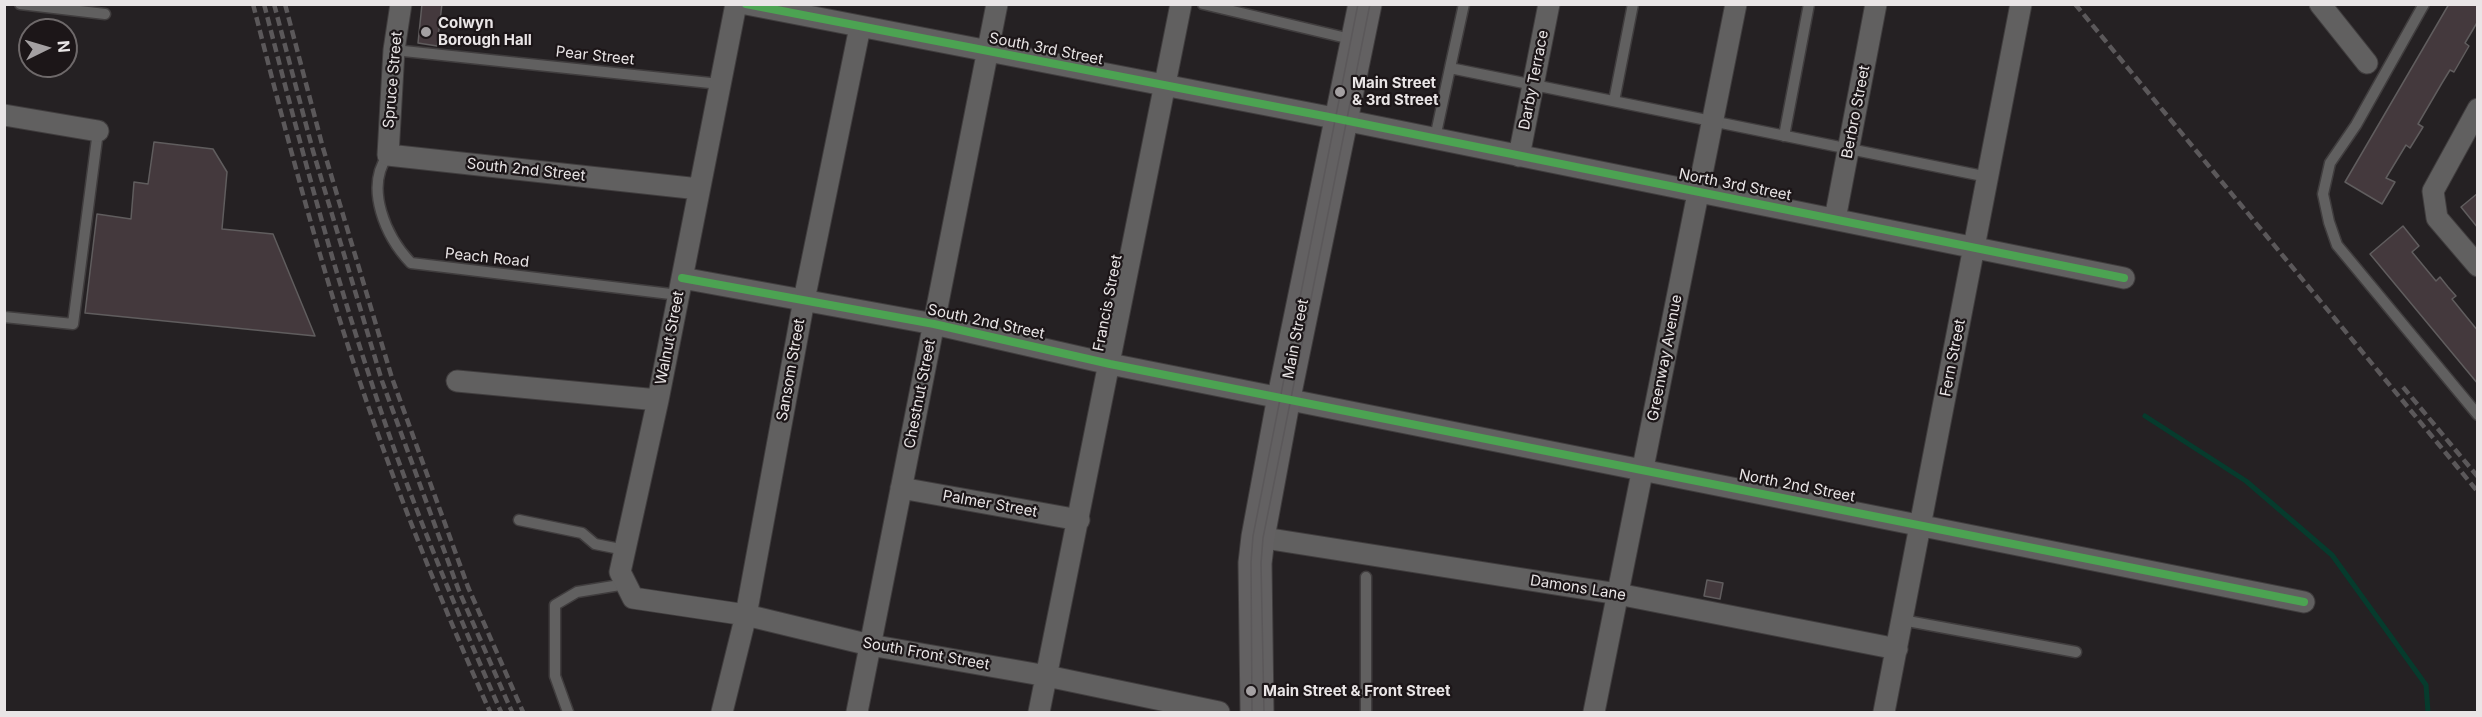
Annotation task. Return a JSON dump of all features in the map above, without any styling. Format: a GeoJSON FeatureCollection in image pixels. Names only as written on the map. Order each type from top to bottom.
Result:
{"type":"FeatureCollection","features":[{"type":"Feature","properties":{"kind":"main road","name":"Main Street"},"geometry":{"type":"LineString","coordinates":[[1257,712],[1255,562],[1258,537],[1284,397],[1365,4]]}},
{"type":"Feature","properties":{"kind":"street","name":"Spruce Street"},"geometry":{"type":"LineString","coordinates":[[388,155],[394,50],[400,4]]}},
{"type":"Feature","properties":{"kind":"street","name":"Walnut Street"},"geometry":{"type":"LineString","coordinates":[[629,591],[620,572],[658,400],[736,4]]}},
{"type":"Feature","properties":{"kind":"street","name":"South 3rd Street"},"geometry":{"type":"LineString","coordinates":[[746,4],[1340,120]]}},
{"type":"Feature","properties":{"kind":"street","name":"Chestnut Street"},"geometry":{"type":"LineString","coordinates":[[857,712],[997,4]]}},
{"type":"Feature","properties":{"kind":"street","name":"Francis Street"},"geometry":{"type":"LineString","coordinates":[[1039,712],[1181,4]]}},
{"type":"Feature","properties":{"kind":"street","name":"Darby Terrace"},"geometry":{"type":"LineString","coordinates":[[1518,156],[1549,4]]}},
{"type":"Feature","properties":{"kind":"street","name":"Greenway Avenue"},"geometry":{"type":"LineString","coordinates":[[1594,712],[1736,4]]}},
{"type":"Feature","properties":{"kind":"street","name":"Berbro Street"},"geometry":{"type":"LineString","coordinates":[[1835,219],[1876,4]]}},
{"type":"Feature","properties":{"kind":"street","name":"Fern Street"},"geometry":{"type":"LineString","coordinates":[[1884,712],[2021,4]]}},
{"type":"Feature","properties":{"kind":"street"},"geometry":{"type":"LineString","coordinates":[[2320,4],[2367,63]]}},
{"type":"Feature","properties":{"kind":"street","name":"Sansom Street"},"geometry":{"type":"LineString","coordinates":[[722,712],[746,615],[804,300],[860,27]]}},
{"type":"Feature","properties":{"kind":"street"},"geometry":{"type":"LineString","coordinates":[[2477,112],[2433,191],[2437,218],[2478,266]]}},
{"type":"Feature","properties":{"kind":"street"},"geometry":{"type":"LineString","coordinates":[[4,115],[98,131]]}},
{"type":"Feature","properties":{"kind":"street","name":"North 3rd Street"},"geometry":{"type":"LineString","coordinates":[[1340,120],[2124,278]]}},
{"type":"Feature","properties":{"kind":"street","name":"South 2nd Street"},"geometry":{"type":"LineString","coordinates":[[388,155],[699,189]]}},
{"type":"Feature","properties":{"kind":"street","name":"South 2nd Street"},"geometry":{"type":"LineString","coordinates":[[680,286],[804,300],[934,324],[1110,364],[1284,397]]}},
{"type":"Feature","properties":{"kind":"street"},"geometry":{"type":"LineString","coordinates":[[457,381],[658,400]]}},
{"type":"Feature","properties":{"kind":"street","name":"North 2nd Street"},"geometry":{"type":"LineString","coordinates":[[1284,397],[2304,602]]}},
{"type":"Feature","properties":{"kind":"street","name":"Palmer Street"},"geometry":{"type":"LineString","coordinates":[[901,488],[1079,520]]}},
{"type":"Feature","properties":{"kind":"street","name":"Damons Lane"},"geometry":{"type":"LineString","coordinates":[[1258,537],[1618,594],[1897,648]]}},
{"type":"Feature","properties":{"kind":"street","name":"South Front Street"},"geometry":{"type":"LineString","coordinates":[[629,591],[746,615],[870,645],[1047,676],[1219,712]]}},
{"type":"Feature","properties":{"kind":"lane"},"geometry":{"type":"LineString","coordinates":[[20,4],[105,14]]}},
{"type":"Feature","properties":{"kind":"lane"},"geometry":{"type":"LineString","coordinates":[[1203,4],[1358,40]]}},
{"type":"Feature","properties":{"kind":"lane"},"geometry":{"type":"LineString","coordinates":[[1435,138],[1464,4]]}},
{"type":"Feature","properties":{"kind":"lane"},"geometry":{"type":"LineString","coordinates":[[1614,101],[1633,4]]}},
{"type":"Feature","properties":{"kind":"lane"},"geometry":{"type":"LineString","coordinates":[[1784,136],[1809,4]]}},
{"type":"Feature","properties":{"kind":"lane"},"geometry":{"type":"LineString","coordinates":[[2424,4],[2356,125],[2330,163],[2323,194],[2337,245],[2478,415]]}},
{"type":"Feature","properties":{"kind":"lane","name":"Pear Street"},"geometry":{"type":"LineString","coordinates":[[394,50],[720,84]]}},
{"type":"Feature","properties":{"kind":"lane"},"geometry":{"type":"LineString","coordinates":[[1450,68],[1988,177]]}},
{"type":"Feature","properties":{"kind":"lane"},"geometry":{"type":"LineString","coordinates":[[4,317],[73,324],[98,131]]}},
{"type":"Feature","properties":{"kind":"lane","name":"Peach Road"},"geometry":{"type":"LineString","coordinates":[[388,155],[379,168],[380,208],[387,230],[411,263],[680,286]]}},
{"type":"Feature","properties":{"kind":"lane"},"geometry":{"type":"LineString","coordinates":[[519,520],[582,533],[595,544],[625,550]]}},
{"type":"Feature","properties":{"kind":"lane"},"geometry":{"type":"LineString","coordinates":[[1366,577],[1366,712]]}},
{"type":"Feature","properties":{"kind":"lane"},"geometry":{"type":"LineString","coordinates":[[568,712],[555,676],[555,605],[577,592],[629,591]]}},
{"type":"Feature","properties":{"kind":"lane"},"geometry":{"type":"LineString","coordinates":[[1902,620],[2076,652]]}},
{"type":"Feature","properties":{"kind":"building"},"geometry":{"type":"Polygon","coordinates":[[[422,4],[442,4],[437,46],[418,43],[422,4]]]}},
{"type":"Feature","properties":{"kind":"building"},"geometry":{"type":"Polygon","coordinates":[[[2449,4],[2478,4],[2478,21],[2465,43],[2469,46],[2454,72],[2450,70],[2418,124],[2423,127],[2410,148],[2406,145],[2386,178],[2395,182],[2382,204],[2345,182],[2449,4]]]}},
{"type":"Feature","properties":{"kind":"building"},"geometry":{"type":"Polygon","coordinates":[[[154,142],[213,149],[227,172],[222,229],[273,234],[315,336],[85,313],[97,214],[131,219],[134,182],[148,184],[154,142]]]}},
{"type":"Feature","properties":{"kind":"building"},"geometry":{"type":"Polygon","coordinates":[[[2478,193],[2478,228],[2461,207],[2478,193]]]}},
{"type":"Feature","properties":{"kind":"building"},"geometry":{"type":"Polygon","coordinates":[[[2403,226],[2419,246],[2412,252],[2436,281],[2440,277],[2456,296],[2452,299],[2478,331],[2478,384],[2370,254],[2403,226]]]}},
{"type":"Feature","properties":{"kind":"building"},"geometry":{"type":"Polygon","coordinates":[[[1707,580],[1723,583],[1720,599],[1704,596],[1707,580]]]}},
{"type":"Feature","properties":{"kind":"waterway"},"geometry":{"type":"LineString","coordinates":[[2145,416],[2246,481],[2332,555],[2426,685],[2428,712]]}},
{"type":"Feature","properties":{"kind":"tram line"},"geometry":{"type":"LineString","coordinates":[[1252,712],[1251,562],[1253,536],[1358,4]]}},
{"type":"Feature","properties":{"kind":"tram line"},"geometry":{"type":"LineString","coordinates":[[1264,712],[1261,563],[1263,538],[1370,4]]}},
{"type":"Feature","properties":{"kind":"railway"},"geometry":{"type":"LineString","coordinates":[[253,4],[317,245],[346,341],[422,552],[490,712]]}},
{"type":"Feature","properties":{"kind":"railway"},"geometry":{"type":"LineString","coordinates":[[264,4],[328,243],[372,384],[432,550],[501,712]]}},
{"type":"Feature","properties":{"kind":"railway"},"geometry":{"type":"LineString","coordinates":[[274,4],[313,151],[382,381],[459,591],[512,712]]}},
{"type":"Feature","properties":{"kind":"railway"},"geometry":{"type":"LineString","coordinates":[[285,4],[323,148],[392,378],[468,587],[523,712]]}},
{"type":"Feature","properties":{"kind":"railway"},"geometry":{"type":"LineString","coordinates":[[2075,4],[2478,492]]}},
{"type":"Feature","properties":{"kind":"railway"},"geometry":{"type":"LineString","coordinates":[[2403,387],[2478,477]]}},
{"type":"Feature","properties":{"kind":"cycle path"},"geometry":{"type":"LineString","coordinates":[[746,4],[1334,118],[2124,278]]}},
{"type":"Feature","properties":{"kind":"cycle path"},"geometry":{"type":"LineString","coordinates":[[682,278],[934,324],[1110,364],[2304,602]]}},
{"type":"Feature","properties":{"kind":"place","name":"Colwyn Borough Hall"},"geometry":{"type":"Point","coordinates":[426,32]}},
{"type":"Feature","properties":{"kind":"place","name":"Main Street & 3rd Street"},"geometry":{"type":"Point","coordinates":[1340,92]}},
{"type":"Feature","properties":{"kind":"place","name":"Main Street & Front Street"},"geometry":{"type":"Point","coordinates":[1251,691]}}]}
